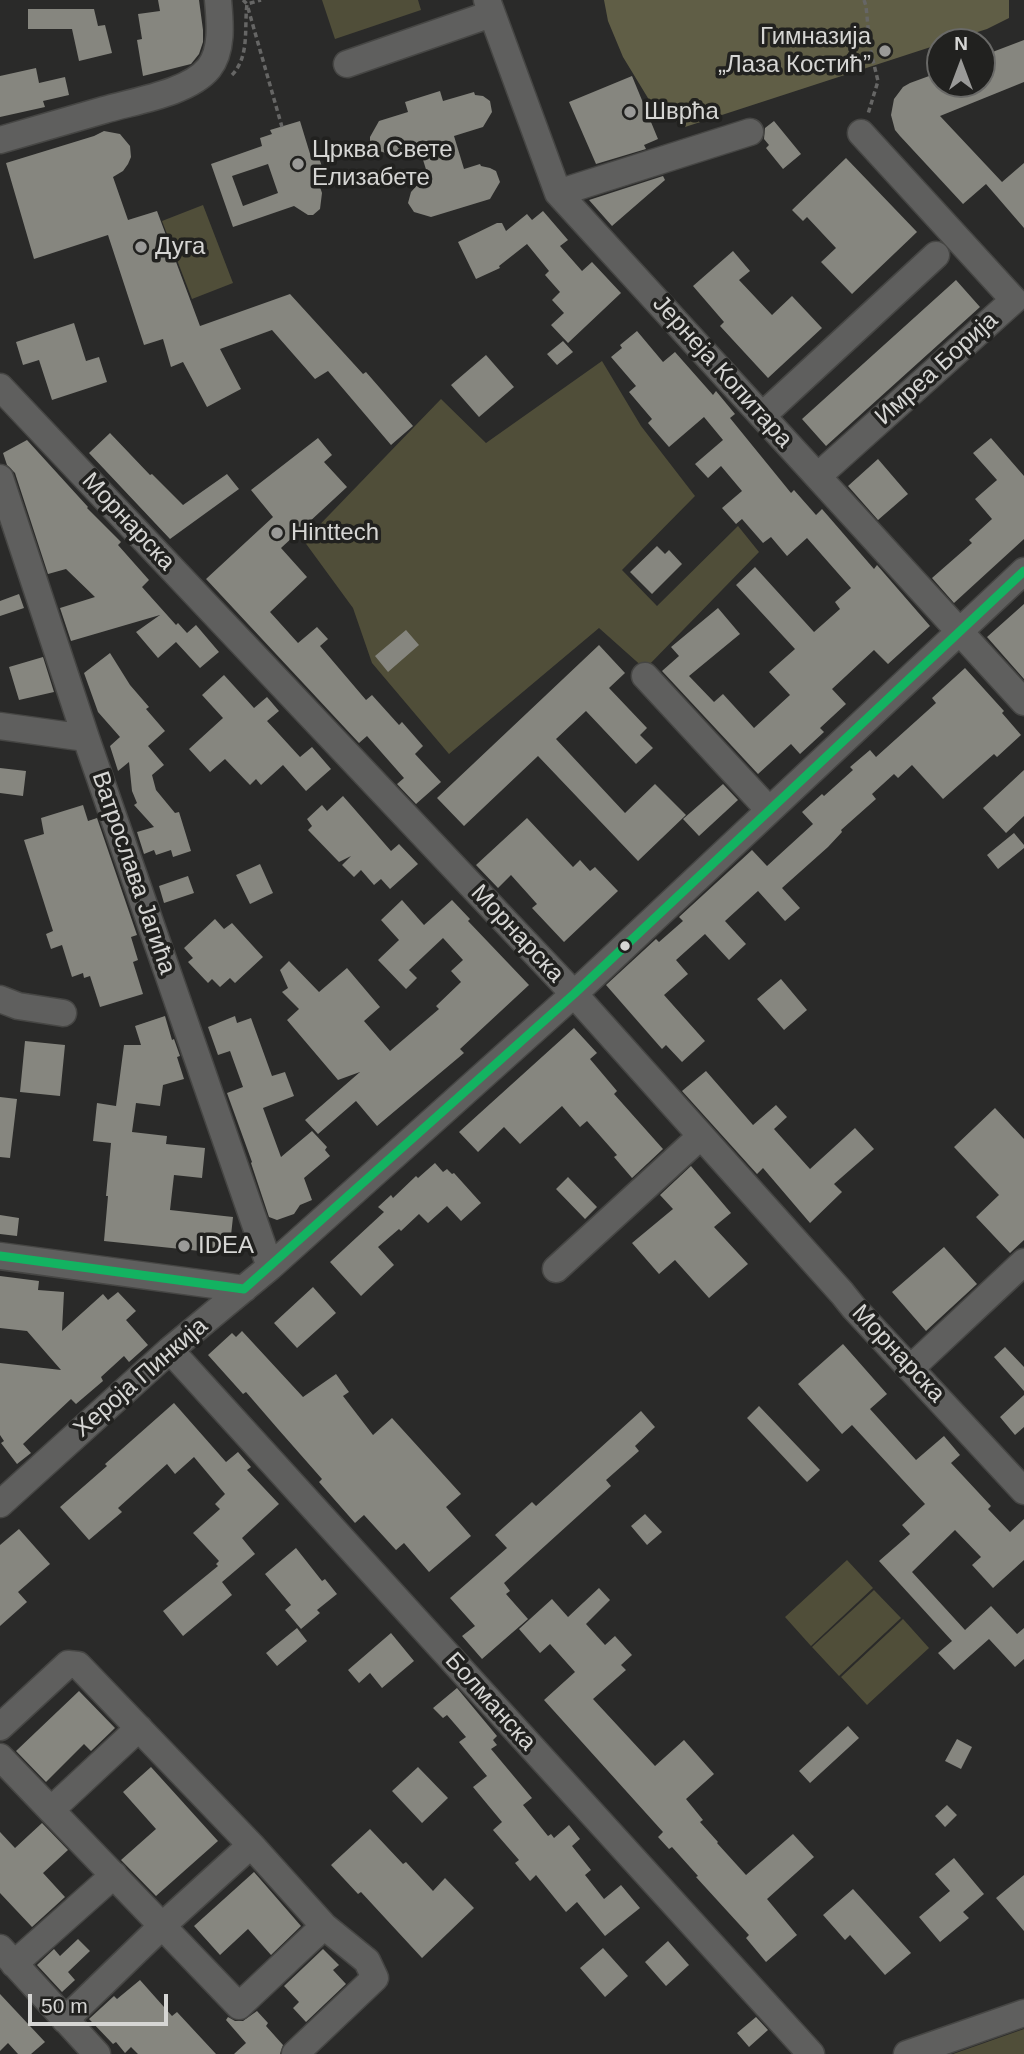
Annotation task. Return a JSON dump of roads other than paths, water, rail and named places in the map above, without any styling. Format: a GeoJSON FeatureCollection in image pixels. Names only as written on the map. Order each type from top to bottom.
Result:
{"type":"FeatureCollection","features":[{"type":"Feature","properties":{"kind":"street"},"geometry":{"type":"LineString","coordinates":[[0,141],[157,95],[198,78],[209,68],[216,55],[220,29],[218,0]]}},
{"type":"Feature","properties":{"kind":"street"},"geometry":{"type":"LineString","coordinates":[[347,64],[489,7]]}},
{"type":"Feature","properties":{"kind":"street","name":"Јернеја Копитара"},"geometry":{"type":"LineString","coordinates":[[489,7],[558,194],[1024,702]]}},
{"type":"Feature","properties":{"kind":"street"},"geometry":{"type":"LineString","coordinates":[[558,194],[750,132]]}},
{"type":"Feature","properties":{"kind":"street","name":"Имреа Борија"},"geometry":{"type":"LineString","coordinates":[[818,476],[1014,300],[861,133]]}},
{"type":"Feature","properties":{"kind":"street"},"geometry":{"type":"LineString","coordinates":[[762,415],[936,255]]}},
{"type":"Feature","properties":{"kind":"street","name":"Морнарска"},"geometry":{"type":"LineString","coordinates":[[0,387],[574,994],[854,1308],[1024,1491]]}},
{"type":"Feature","properties":{"kind":"street","name":"Ватрослава Јагића"},"geometry":{"type":"LineString","coordinates":[[0,478],[86,738],[270,1267]]}},
{"type":"Feature","properties":{"kind":"street","name":"Хероја Пинкија"},"geometry":{"type":"LineString","coordinates":[[0,1504],[170,1350],[270,1267],[574,994],[1024,571]]}},
{"type":"Feature","properties":{"kind":"street"},"geometry":{"type":"LineString","coordinates":[[645,676],[769,810]]}},
{"type":"Feature","properties":{"kind":"street"},"geometry":{"type":"LineString","coordinates":[[0,726],[86,738]]}},
{"type":"Feature","properties":{"kind":"street"},"geometry":{"type":"LineString","coordinates":[[0,999],[18,1006],[63,1013]]}},
{"type":"Feature","properties":{"kind":"street"},"geometry":{"type":"LineString","coordinates":[[556,1269],[701,1136]]}},
{"type":"Feature","properties":{"kind":"street"},"geometry":{"type":"LineString","coordinates":[[0,1256],[244,1289]]}},
{"type":"Feature","properties":{"kind":"street"},"geometry":{"type":"LineString","coordinates":[[911,1368],[1024,1262]]}},
{"type":"Feature","properties":{"kind":"street","name":"Болманска"},"geometry":{"type":"LineString","coordinates":[[170,1350],[811,2054]]}},
{"type":"Feature","properties":{"kind":"street"},"geometry":{"type":"LineString","coordinates":[[0,1727],[68,1664],[78,1665],[251,1845],[324,1926],[367,1961],[375,1978],[295,2054]]}},
{"type":"Feature","properties":{"kind":"street"},"geometry":{"type":"LineString","coordinates":[[51,1810],[139,1728]]}},
{"type":"Feature","properties":{"kind":"street"},"geometry":{"type":"LineString","coordinates":[[0,1757],[239,2006],[324,1926]]}},
{"type":"Feature","properties":{"kind":"street"},"geometry":{"type":"LineString","coordinates":[[65,2020],[251,1845]]}},
{"type":"Feature","properties":{"kind":"street"},"geometry":{"type":"LineString","coordinates":[[97,2054],[7,1956],[114,1875]]}},
{"type":"Feature","properties":{"kind":"street"},"geometry":{"type":"LineString","coordinates":[[907,2054],[1024,2013]]}},
{"type":"Feature","properties":{"kind":"place","name":"Гимназија „Лаза Костић”"},"geometry":{"type":"Point","coordinates":[885,51]}},
{"type":"Feature","properties":{"kind":"place","name":"Шврћа"},"geometry":{"type":"Point","coordinates":[630,112]}},
{"type":"Feature","properties":{"kind":"place","name":"Црква Свете Елизабете"},"geometry":{"type":"Point","coordinates":[298,164]}},
{"type":"Feature","properties":{"kind":"place","name":"Дуга"},"geometry":{"type":"Point","coordinates":[141,247]}},
{"type":"Feature","properties":{"kind":"place","name":"Hinttech"},"geometry":{"type":"Point","coordinates":[277,533]}},
{"type":"Feature","properties":{"kind":"place","name":"IDEA"},"geometry":{"type":"Point","coordinates":[184,1246]}}]}
